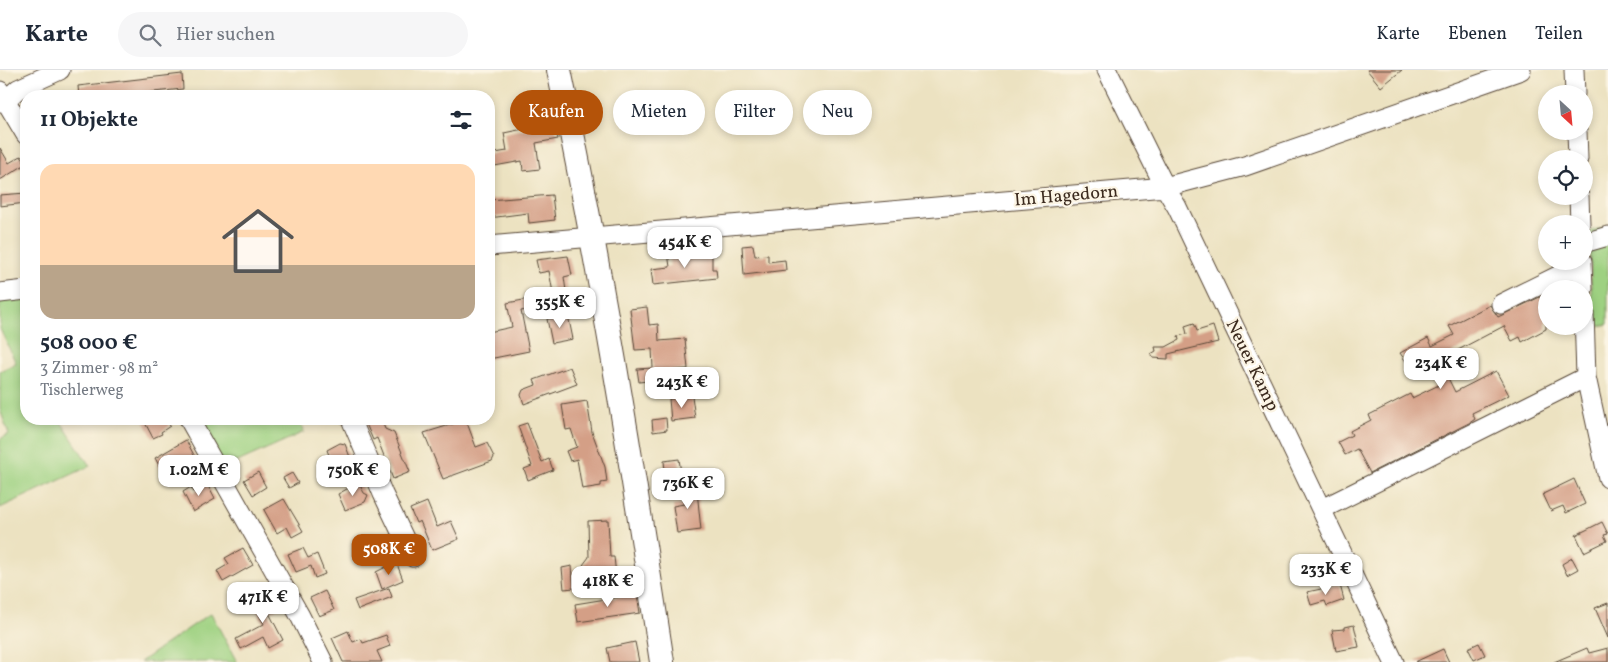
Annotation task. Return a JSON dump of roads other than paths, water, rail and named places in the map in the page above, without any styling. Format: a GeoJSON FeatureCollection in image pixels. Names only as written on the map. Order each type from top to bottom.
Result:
{"type":"FeatureCollection","features":[{"type":"Feature","properties":{"kind":"main road"},"geometry":{"type":"LineString","coordinates":[[559,70],[593,235],[634,473],[662,662]]}},
{"type":"Feature","properties":{"kind":"street"},"geometry":{"type":"LineString","coordinates":[[20,126],[2,98],[60,70]]}},
{"type":"Feature","properties":{"kind":"street","name":"Neuer Kamp"},"geometry":{"type":"LineString","coordinates":[[1107,70],[1164,187],[1177,207],[1394,662]]}},
{"type":"Feature","properties":{"kind":"street","name":"Im Hagedorn"},"geometry":{"type":"LineString","coordinates":[[495,245],[593,235],[1164,187],[1245,166],[1520,70]]}},
{"type":"Feature","properties":{"kind":"street"},"geometry":{"type":"LineString","coordinates":[[1574,70],[1575,85]]}},
{"type":"Feature","properties":{"kind":"street"},"geometry":{"type":"LineString","coordinates":[[1593,240],[1608,236]]}},
{"type":"Feature","properties":{"kind":"street"},"geometry":{"type":"LineString","coordinates":[[1501,304],[1567,270]]}},
{"type":"Feature","properties":{"kind":"street"},"geometry":{"type":"LineString","coordinates":[[0,293],[20,291]]}},
{"type":"Feature","properties":{"kind":"street"},"geometry":{"type":"LineString","coordinates":[[1585,335],[1586,377],[1608,478]]}},
{"type":"Feature","properties":{"kind":"street"},"geometry":{"type":"LineString","coordinates":[[1322,509],[1586,377]]}},
{"type":"Feature","properties":{"kind":"street"},"geometry":{"type":"LineString","coordinates":[[192,425],[300,616],[323,662]]}},
{"type":"Feature","properties":{"kind":"street"},"geometry":{"type":"LineString","coordinates":[[354,425],[413,557]]}}]}
